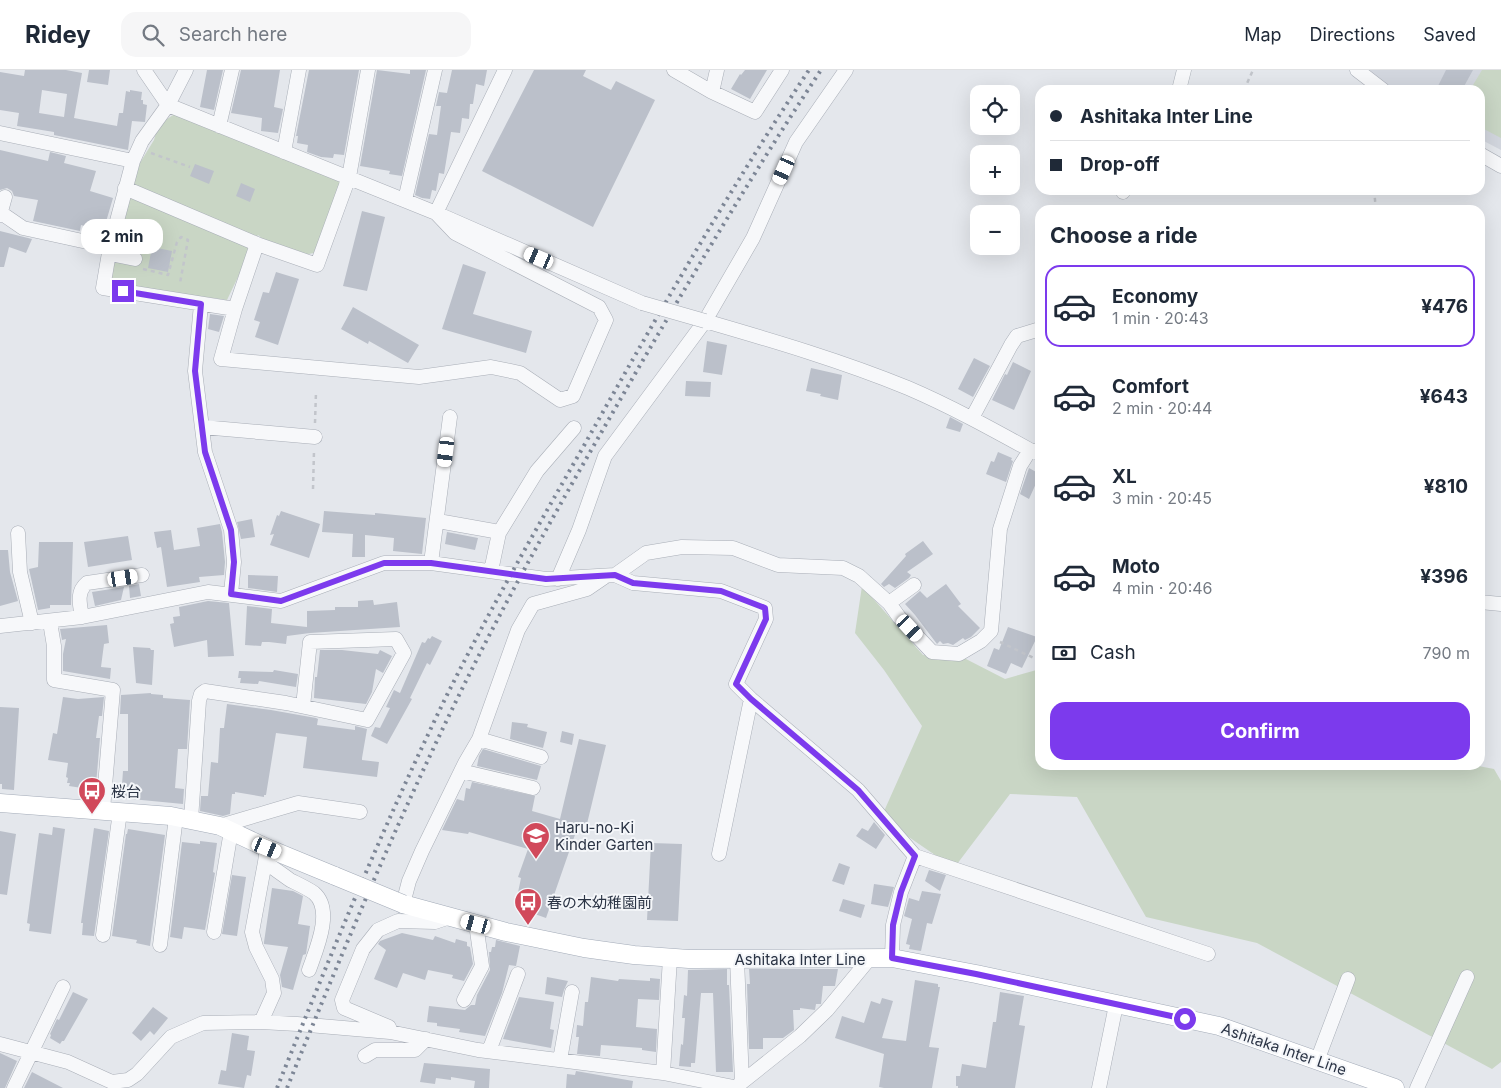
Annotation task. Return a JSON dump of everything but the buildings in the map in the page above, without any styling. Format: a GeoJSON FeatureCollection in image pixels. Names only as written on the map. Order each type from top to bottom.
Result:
{"type":"FeatureCollection","features":[{"type":"Feature","properties":{"kind":"main road"},"geometry":{"type":"LineString","coordinates":[[0,803],[112,811],[183,819],[225,828],[266,855]]}},
{"type":"Feature","properties":{"kind":"main road","name":"Ashitaka Inter Line"},"geometry":{"type":"LineString","coordinates":[[266,855],[335,876],[403,904],[476,924],[584,948],[670,958],[737,960],[892,958],[976,974],[1219,1026],[1317,1061],[1374,1084],[1395,1088]]}},
{"type":"Feature","properties":{"kind":"street"},"geometry":{"type":"LineString","coordinates":[[144,70],[168,105],[405,200],[642,303],[820,355],[909,389],[972,418],[1035,451],[1020,466],[1000,529],[991,630],[981,642],[958,654],[932,652],[899,617],[889,603],[859,576],[843,568],[778,565],[733,548],[682,547],[646,553],[588,589],[533,604],[518,630],[478,740],[461,771],[409,881],[403,904]]}},
{"type":"Feature","properties":{"kind":"street"},"geometry":{"type":"LineString","coordinates":[[186,70],[168,105],[136,154],[110,251],[103,288],[235,309]]}},
{"type":"Feature","properties":{"kind":"street"},"geometry":{"type":"LineString","coordinates":[[219,126],[232,70]]}},
{"type":"Feature","properties":{"kind":"street"},"geometry":{"type":"LineString","coordinates":[[284,152],[300,70]]}},
{"type":"Feature","properties":{"kind":"street"},"geometry":{"type":"LineString","coordinates":[[126,188],[257,244],[317,265],[349,177],[368,70]]}},
{"type":"Feature","properties":{"kind":"street"},"geometry":{"type":"LineString","coordinates":[[405,200],[435,70]]}},
{"type":"Feature","properties":{"kind":"street"},"geometry":{"type":"LineString","coordinates":[[436,213],[505,70]]}},
{"type":"Feature","properties":{"kind":"street"},"geometry":{"type":"LineString","coordinates":[[674,70],[712,92],[755,112],[782,70]]}},
{"type":"Feature","properties":{"kind":"street"},"geometry":{"type":"LineString","coordinates":[[712,92],[717,70]]}},
{"type":"Feature","properties":{"kind":"street"},"geometry":{"type":"LineString","coordinates":[[558,579],[579,530],[605,456],[706,321],[753,238],[796,142],[846,70]]}},
{"type":"Feature","properties":{"kind":"street"},"geometry":{"type":"LineString","coordinates":[[1180,85],[1184,70]]}},
{"type":"Feature","properties":{"kind":"street"},"geometry":{"type":"LineString","coordinates":[[1358,70],[1377,85]]}},
{"type":"Feature","properties":{"kind":"street"},"geometry":{"type":"LineString","coordinates":[[0,132],[136,154]]}},
{"type":"Feature","properties":{"kind":"street"},"geometry":{"type":"LineString","coordinates":[[1485,157],[1501,166]]}},
{"type":"Feature","properties":{"kind":"street"},"geometry":{"type":"LineString","coordinates":[[5,197],[0,215],[4,215],[23,228],[134,259]]}},
{"type":"Feature","properties":{"kind":"street"},"geometry":{"type":"LineString","coordinates":[[257,244],[235,309],[221,359],[419,377],[491,367],[520,373],[560,400],[573,396],[606,320],[599,307],[455,233],[436,213]]}},
{"type":"Feature","properties":{"kind":"street"},"geometry":{"type":"LineString","coordinates":[[201,304],[195,371],[205,452],[231,530],[234,562],[231,594]]}},
{"type":"Feature","properties":{"kind":"street"},"geometry":{"type":"LineString","coordinates":[[972,418],[1017,336],[1035,331]]}},
{"type":"Feature","properties":{"kind":"street"},"geometry":{"type":"LineString","coordinates":[[431,563],[438,521],[450,417]]}},
{"type":"Feature","properties":{"kind":"street"},"geometry":{"type":"LineString","coordinates":[[202,427],[315,437]]}},
{"type":"Feature","properties":{"kind":"street"},"geometry":{"type":"LineString","coordinates":[[491,571],[499,533],[538,471],[574,428]]}},
{"type":"Feature","properties":{"kind":"street"},"geometry":{"type":"LineString","coordinates":[[438,521],[494,531]]}},
{"type":"Feature","properties":{"kind":"street"},"geometry":{"type":"LineString","coordinates":[[18,533],[20,572],[32,623]]}},
{"type":"Feature","properties":{"kind":"street"},"geometry":{"type":"LineString","coordinates":[[0,626],[82,617],[208,592],[281,601],[384,563],[431,563],[558,579],[611,575],[633,583],[721,591],[765,608],[766,619],[736,684],[858,790],[915,856],[1208,954]]}},
{"type":"Feature","properties":{"kind":"street"},"geometry":{"type":"LineString","coordinates":[[82,617],[79,596],[82,588],[87,584],[142,575]]}},
{"type":"Feature","properties":{"kind":"street"},"geometry":{"type":"LineString","coordinates":[[889,603],[914,585]]}},
{"type":"Feature","properties":{"kind":"street"},"geometry":{"type":"LineString","coordinates":[[1485,602],[1501,604]]}},
{"type":"Feature","properties":{"kind":"street"},"geometry":{"type":"LineString","coordinates":[[50,622],[54,646],[54,680],[113,690],[112,811],[103,935]]}},
{"type":"Feature","properties":{"kind":"street"},"geometry":{"type":"LineString","coordinates":[[160,945],[183,819],[201,694],[206,692],[222,693],[303,706],[367,720],[404,653],[396,639],[310,642],[303,706]]}},
{"type":"Feature","properties":{"kind":"street"},"geometry":{"type":"LineString","coordinates":[[719,854],[751,699]]}},
{"type":"Feature","properties":{"kind":"street"},"geometry":{"type":"LineString","coordinates":[[478,740],[541,757]]}},
{"type":"Feature","properties":{"kind":"street"},"geometry":{"type":"LineString","coordinates":[[461,771],[533,788]]}},
{"type":"Feature","properties":{"kind":"street"},"geometry":{"type":"LineString","coordinates":[[214,932],[225,828],[298,803],[360,812]]}},
{"type":"Feature","properties":{"kind":"street"},"geometry":{"type":"LineString","coordinates":[[261,1022],[274,992],[272,979],[253,940],[252,932],[266,855],[315,894],[322,907],[324,920],[309,970]]}},
{"type":"Feature","properties":{"kind":"street"},"geometry":{"type":"LineString","coordinates":[[892,958],[893,925],[901,892],[915,856]]}},
{"type":"Feature","properties":{"kind":"street"},"geometry":{"type":"LineString","coordinates":[[390,1032],[389,1027],[344,1008],[342,1000],[363,949],[378,930],[398,921],[435,922],[450,917]]}},
{"type":"Feature","properties":{"kind":"street"},"geometry":{"type":"LineString","coordinates":[[464,1000],[482,966],[476,924]]}},
{"type":"Feature","properties":{"kind":"street"},"geometry":{"type":"LineString","coordinates":[[663,1073],[670,958]]}},
{"type":"Feature","properties":{"kind":"street"},"geometry":{"type":"LineString","coordinates":[[0,1044],[68,1062],[114,1085],[128,1080],[136,1074],[170,1037],[203,1022],[261,1022],[390,1032],[489,1051],[663,1073],[684,1083],[739,1086],[800,1036],[826,1010],[870,958]]}},
{"type":"Feature","properties":{"kind":"street"},"geometry":{"type":"LineString","coordinates":[[737,960],[739,1086]]}},
{"type":"Feature","properties":{"kind":"street"},"geometry":{"type":"LineString","coordinates":[[489,1051],[518,974]]}},
{"type":"Feature","properties":{"kind":"street"},"geometry":{"type":"LineString","coordinates":[[1417,1088],[1467,977]]}},
{"type":"Feature","properties":{"kind":"street"},"geometry":{"type":"LineString","coordinates":[[1317,1061],[1348,979]]}},
{"type":"Feature","properties":{"kind":"street"},"geometry":{"type":"LineString","coordinates":[[14,1088],[63,987]]}},
{"type":"Feature","properties":{"kind":"street"},"geometry":{"type":"LineString","coordinates":[[560,1060],[572,992]]}},
{"type":"Feature","properties":{"kind":"street"},"geometry":{"type":"LineString","coordinates":[[1100,1088],[1116,1005]]}},
{"type":"Feature","properties":{"kind":"street"},"geometry":{"type":"LineString","coordinates":[[365,1056],[375,1050],[415,1050],[426,1039]]}},
{"type":"Feature","properties":{"kind":"path"},"geometry":{"type":"LineString","coordinates":[[1246,85],[1253,70]]}},
{"type":"Feature","properties":{"kind":"path"},"geometry":{"type":"LineString","coordinates":[[136,154],[190,167]]}},
{"type":"Feature","properties":{"kind":"path"},"geometry":{"type":"LineString","coordinates":[[134,259],[140,268],[168,275],[177,242],[181,237],[188,240],[180,283]]}},
{"type":"Feature","properties":{"kind":"path"},"geometry":{"type":"LineString","coordinates":[[987,636],[1035,658]]}},
{"type":"Feature","properties":{"kind":"shaded area"},"geometry":{"type":"Polygon","coordinates":[[[1366,70],[1501,70],[1501,150],[1485,142],[1485,85],[1386,85],[1366,70]]]}},
{"type":"Feature","properties":{"kind":"green space"},"geometry":{"type":"Polygon","coordinates":[[[1482,70],[1501,70],[1501,138],[1485,130],[1485,85],[1473,85],[1482,70]]]}},
{"type":"Feature","properties":{"kind":"green space"},"geometry":{"type":"Polygon","coordinates":[[[179,111],[349,177],[314,253],[303,255],[266,242],[258,235],[227,300],[109,284],[122,234],[127,236],[122,229],[135,171],[154,140],[158,125],[179,111]]]}},
{"type":"Feature","properties":{"kind":"green space"},"geometry":{"type":"Polygon","coordinates":[[[862,586],[923,655],[964,658],[1005,679],[1035,670],[1035,770],[1485,770],[1485,767],[1494,769],[1501,781],[1501,1062],[1492,1069],[1257,943],[1146,917],[1077,797],[1010,794],[954,868],[881,818],[922,726],[884,670],[855,633],[862,586]]]}},
{"type":"Feature","properties":{"kind":"railway"},"geometry":{"type":"LineString","coordinates":[[277,1088],[337,940],[380,841],[463,663],[532,536],[667,301],[750,161],[809,70]]}},
{"type":"Feature","properties":{"kind":"railway"},"geometry":{"type":"LineString","coordinates":[[287,1088],[353,927],[400,821],[492,630],[628,386],[746,187],[821,70]]}},
{"type":"Feature","properties":{"kind":"place","name":"桜台"},"geometry":{"type":"Point","coordinates":[92,815]}},
{"type":"Feature","properties":{"kind":"place","name":"Haru-no-Ki Kinder Garten"},"geometry":{"type":"Point","coordinates":[536,860]}},
{"type":"Feature","properties":{"kind":"place","name":"春の木幼稚園前"},"geometry":{"type":"Point","coordinates":[528,926]}},
{"type":"Feature","properties":{"kind":"route"},"geometry":{"type":"LineString","coordinates":[[123,291],[201,304],[195,371],[205,452],[231,530],[234,562],[231,594],[281,601],[384,563],[431,563],[546,579],[615,575],[633,583],[721,591],[765,608],[766,619],[736,684],[858,790],[915,856],[901,892],[893,925],[892,958],[1185,1019]]}}]}
